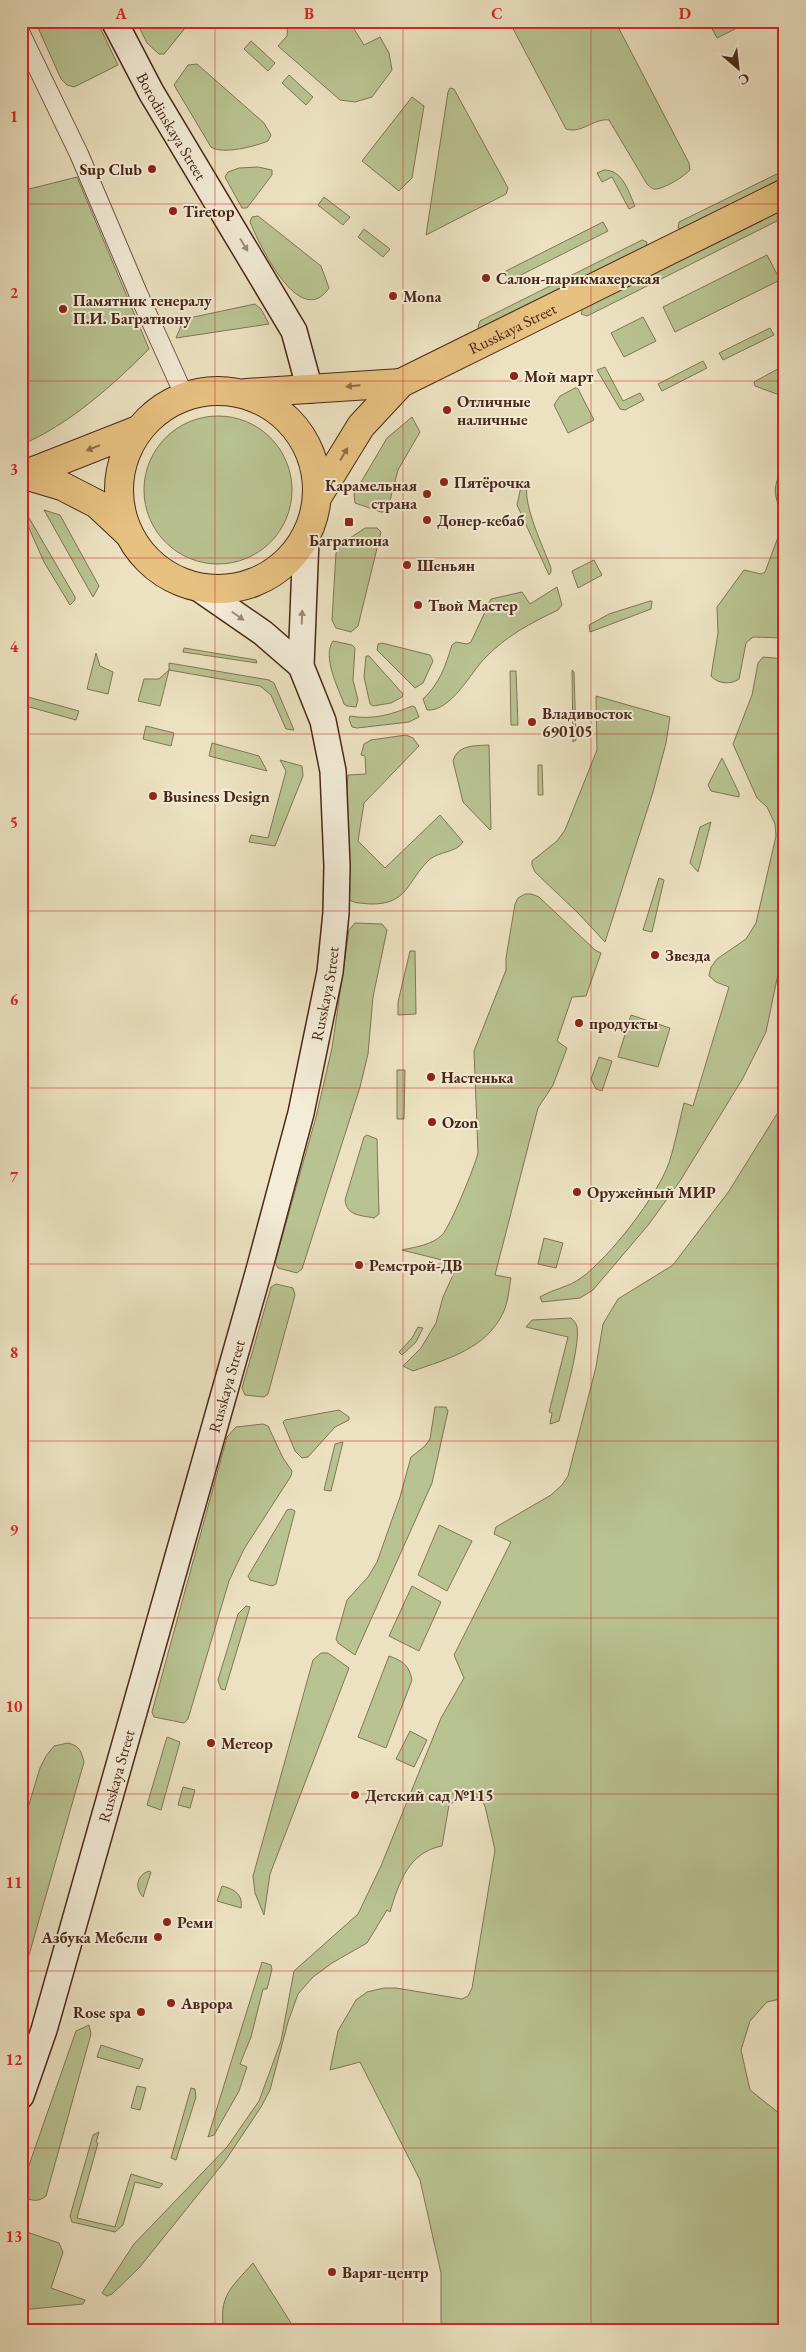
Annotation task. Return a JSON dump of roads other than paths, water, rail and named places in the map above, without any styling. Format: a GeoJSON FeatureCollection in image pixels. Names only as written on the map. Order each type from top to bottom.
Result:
{"type":"FeatureCollection","features":[{"type":"Feature","properties":{"kind":"main road","name":"Borodinskaya Street"},"geometry":{"type":"LineString","coordinates":[[114,21],[151,92],[294,331],[310,390]]}},
{"type":"Feature","properties":{"kind":"main road","name":"Russkaya Street"},"geometry":{"type":"LineString","coordinates":[[318,496],[361,426],[402,383],[785,193]]}},
{"type":"Feature","properties":{"kind":"main road","name":"Russkaya Street"},"geometry":{"type":"LineString","coordinates":[[138,430],[162,409],[185,397],[205,391],[244,393],[402,383]]}},
{"type":"Feature","properties":{"kind":"main road"},"geometry":{"type":"LineString","coordinates":[[23,476],[62,486],[96,504],[128,533],[161,572],[179,582],[198,588],[234,589],[266,576],[289,559],[306,539],[316,512],[318,496],[317,478],[302,438],[290,422],[276,409],[244,393]]}},
{"type":"Feature","properties":{"kind":"main road"},"geometry":{"type":"LineString","coordinates":[[23,476],[138,430]]}},
{"type":"Feature","properties":{"kind":"main road"},"geometry":{"type":"LineString","coordinates":[[128,533],[122,510],[119,484],[128,449],[138,430]]}},
{"type":"Feature","properties":{"kind":"main road","name":"Russkaya Street"},"geometry":{"type":"LineString","coordinates":[[301,666],[306,539]]}},
{"type":"Feature","properties":{"kind":"main road","name":"Russkaya Street"},"geometry":{"type":"LineString","coordinates":[[21,2096],[44,2030],[259,1270],[301,1113],[330,972],[336,913],[337,866],[333,770],[328,737],[316,699],[301,666],[263,633],[198,588]]}},
{"type":"Feature","properties":{"kind":"street"},"geometry":{"type":"LineString","coordinates":[[21,34],[81,158],[138,293],[185,397]]}},
{"type":"Feature","properties":{"kind":"place","name":"Sup Club"},"geometry":{"type":"Point","coordinates":[152,169]}},
{"type":"Feature","properties":{"kind":"place","name":"Tiretop"},"geometry":{"type":"Point","coordinates":[173,211]}},
{"type":"Feature","properties":{"kind":"place","name":"Салон-парикмахерская"},"geometry":{"type":"Point","coordinates":[486,278]}},
{"type":"Feature","properties":{"kind":"place","name":"Mona"},"geometry":{"type":"Point","coordinates":[393,296]}},
{"type":"Feature","properties":{"kind":"place","name":"Памятник генералу П.И. Багратиону"},"geometry":{"type":"Point","coordinates":[63,309]}},
{"type":"Feature","properties":{"kind":"place","name":"Мой март"},"geometry":{"type":"Point","coordinates":[514,376]}},
{"type":"Feature","properties":{"kind":"place","name":"Отличные наличные"},"geometry":{"type":"Point","coordinates":[447,410]}},
{"type":"Feature","properties":{"kind":"place","name":"Пятёрочка"},"geometry":{"type":"Point","coordinates":[444,482]}},
{"type":"Feature","properties":{"kind":"place","name":"Карамельная страна"},"geometry":{"type":"Point","coordinates":[427,494]}},
{"type":"Feature","properties":{"kind":"place","name":"Донер-кебаб"},"geometry":{"type":"Point","coordinates":[427,520]}},
{"type":"Feature","properties":{"kind":"place","name":"Багратиона"},"geometry":{"type":"Point","coordinates":[349,522]}},
{"type":"Feature","properties":{"kind":"place","name":"Шеньян"},"geometry":{"type":"Point","coordinates":[407,565]}},
{"type":"Feature","properties":{"kind":"place","name":"Твой Мастер"},"geometry":{"type":"Point","coordinates":[418,605]}},
{"type":"Feature","properties":{"kind":"place","name":"Владивосток 690105"},"geometry":{"type":"Point","coordinates":[532,722]}},
{"type":"Feature","properties":{"kind":"place","name":"Business Design"},"geometry":{"type":"Point","coordinates":[153,796]}},
{"type":"Feature","properties":{"kind":"place","name":"Звезда"},"geometry":{"type":"Point","coordinates":[655,955]}},
{"type":"Feature","properties":{"kind":"place","name":"продукты"},"geometry":{"type":"Point","coordinates":[579,1023]}},
{"type":"Feature","properties":{"kind":"place","name":"Настенька"},"geometry":{"type":"Point","coordinates":[431,1077]}},
{"type":"Feature","properties":{"kind":"place","name":"Ozon"},"geometry":{"type":"Point","coordinates":[432,1122]}},
{"type":"Feature","properties":{"kind":"place","name":"Оружейный МИР"},"geometry":{"type":"Point","coordinates":[577,1192]}},
{"type":"Feature","properties":{"kind":"place","name":"Ремстрой-ДВ"},"geometry":{"type":"Point","coordinates":[359,1265]}},
{"type":"Feature","properties":{"kind":"place","name":"Метеор"},"geometry":{"type":"Point","coordinates":[211,1743]}},
{"type":"Feature","properties":{"kind":"place","name":"Детский сад №115"},"geometry":{"type":"Point","coordinates":[355,1795]}},
{"type":"Feature","properties":{"kind":"place","name":"Реми"},"geometry":{"type":"Point","coordinates":[167,1922]}},
{"type":"Feature","properties":{"kind":"place","name":"Азбука Мебели"},"geometry":{"type":"Point","coordinates":[158,1937]}},
{"type":"Feature","properties":{"kind":"place","name":"Аврора"},"geometry":{"type":"Point","coordinates":[171,2003]}},
{"type":"Feature","properties":{"kind":"place","name":"Rose spa"},"geometry":{"type":"Point","coordinates":[141,2012]}},
{"type":"Feature","properties":{"kind":"place","name":"Варяг-центр"},"geometry":{"type":"Point","coordinates":[332,2272]}}]}
